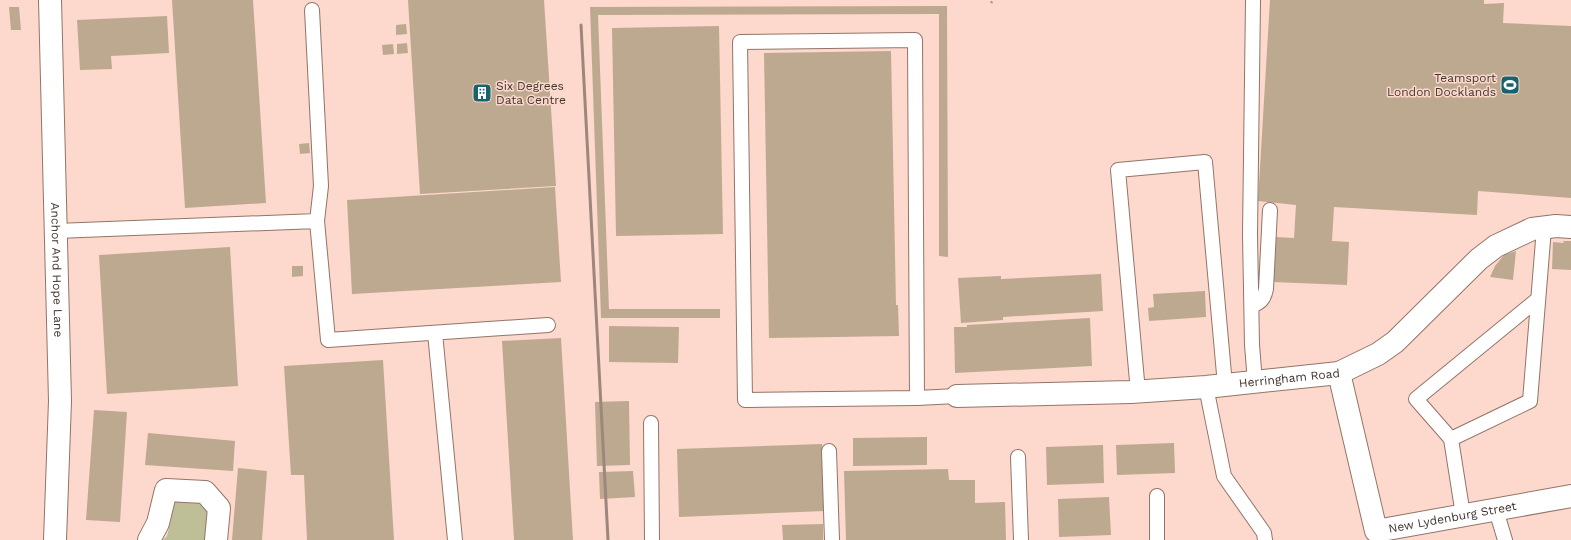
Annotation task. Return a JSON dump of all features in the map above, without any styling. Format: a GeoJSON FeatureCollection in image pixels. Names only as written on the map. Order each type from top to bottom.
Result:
{"type":"FeatureCollection","features":[{"type":"Feature","properties":{"kind":"street","name":"Anchor And Hope Lane"},"geometry":{"type":"LineString","coordinates":[[50,0],[60,401],[55,540]]}},
{"type":"Feature","properties":{"kind":"street","name":"Herringham Road"},"geometry":{"type":"LineString","coordinates":[[957,396],[1138,392],[1215,386],[1338,373],[1378,354],[1395,342],[1479,260],[1496,246],[1532,229],[1556,226],[1571,227]]}},
{"type":"Feature","properties":{"kind":"street","name":"New Lydenburg Street"},"geometry":{"type":"LineString","coordinates":[[1338,373],[1377,535],[1463,515],[1571,496]]}},
{"type":"Feature","properties":{"kind":"street"},"geometry":{"type":"LineString","coordinates":[[149,540],[158,523],[166,490],[205,492],[219,508],[216,540]]}},
{"type":"Feature","properties":{"kind":"lane"},"geometry":{"type":"LineString","coordinates":[[1253,0],[1250,234],[1252,345],[1256,382]]}},
{"type":"Feature","properties":{"kind":"lane"},"geometry":{"type":"LineString","coordinates":[[312,10],[321,186],[317,221],[328,340],[548,325]]}},
{"type":"Feature","properties":{"kind":"lane"},"geometry":{"type":"LineString","coordinates":[[916,398],[915,40],[740,42],[745,400],[916,398],[957,396]]}},
{"type":"Feature","properties":{"kind":"lane"},"geometry":{"type":"LineString","coordinates":[[1138,392],[1118,170],[1205,162],[1215,386],[1224,476],[1264,533],[1265,540]]}},
{"type":"Feature","properties":{"kind":"lane"},"geometry":{"type":"LineString","coordinates":[[1252,306],[1261,302],[1265,296],[1270,210]]}},
{"type":"Feature","properties":{"kind":"lane"},"geometry":{"type":"LineString","coordinates":[[56,231],[317,221]]}},
{"type":"Feature","properties":{"kind":"lane"},"geometry":{"type":"LineString","coordinates":[[1451,439],[1530,401],[1544,228]]}},
{"type":"Feature","properties":{"kind":"lane"},"geometry":{"type":"LineString","coordinates":[[1463,515],[1451,439],[1416,399],[1538,299]]}},
{"type":"Feature","properties":{"kind":"lane"},"geometry":{"type":"LineString","coordinates":[[435,333],[456,540]]}},
{"type":"Feature","properties":{"kind":"lane"},"geometry":{"type":"LineString","coordinates":[[651,423],[652,540]]}},
{"type":"Feature","properties":{"kind":"lane"},"geometry":{"type":"LineString","coordinates":[[829,451],[832,540]]}},
{"type":"Feature","properties":{"kind":"lane"},"geometry":{"type":"LineString","coordinates":[[1018,457],[1021,540]]}},
{"type":"Feature","properties":{"kind":"lane"},"geometry":{"type":"LineString","coordinates":[[1157,496],[1157,540]]}},
{"type":"Feature","properties":{"kind":"lane"},"geometry":{"type":"LineString","coordinates":[[1496,510],[1506,540]]}},
{"type":"Feature","properties":{"kind":"green space"},"geometry":{"type":"Polygon","coordinates":[[[175,502],[202,503],[209,517],[207,540],[163,540],[167,536],[175,502]]]}},
{"type":"Feature","properties":{"kind":"building"},"geometry":{"type":"Polygon","coordinates":[[[172,0],[253,0],[266,203],[185,208],[172,0]]]}},
{"type":"Feature","properties":{"kind":"building","name":"Six Degrees Data Centre"},"geometry":{"type":"Polygon","coordinates":[[[408,0],[544,0],[556,186],[420,194],[408,0]]]}},
{"type":"Feature","properties":{"kind":"building"},"geometry":{"type":"Polygon","coordinates":[[[1270,0],[1484,0],[1484,4],[1504,3],[1503,23],[1571,26],[1571,198],[1478,191],[1477,215],[1334,207],[1332,241],[1349,242],[1347,285],[1273,282],[1276,237],[1294,238],[1296,205],[1258,201],[1270,0]]]}},
{"type":"Feature","properties":{"kind":"building"},"geometry":{"type":"Polygon","coordinates":[[[947,6],[948,257],[939,256],[939,14],[598,15],[609,309],[720,309],[720,318],[601,318],[590,7],[947,6]]]}},
{"type":"Feature","properties":{"kind":"building"},"geometry":{"type":"Polygon","coordinates":[[[9,7],[19,7],[21,30],[11,30],[9,7]]]}},
{"type":"Feature","properties":{"kind":"building"},"geometry":{"type":"Polygon","coordinates":[[[167,16],[169,53],[111,56],[112,69],[80,70],[77,20],[167,16]]]}},
{"type":"Feature","properties":{"kind":"building"},"geometry":{"type":"Polygon","coordinates":[[[406,24],[407,34],[396,35],[396,25],[406,24]]]}},
{"type":"Feature","properties":{"kind":"building"},"geometry":{"type":"Polygon","coordinates":[[[719,26],[723,234],[616,236],[612,28],[719,26]]]}},
{"type":"Feature","properties":{"kind":"building"},"geometry":{"type":"Polygon","coordinates":[[[407,43],[408,53],[397,54],[397,44],[407,43]]]}},
{"type":"Feature","properties":{"kind":"building"},"geometry":{"type":"Polygon","coordinates":[[[393,44],[394,54],[383,55],[382,45],[393,44]]]}},
{"type":"Feature","properties":{"kind":"building"},"geometry":{"type":"Polygon","coordinates":[[[891,51],[896,305],[898,305],[899,336],[769,338],[764,53],[891,51]]]}},
{"type":"Feature","properties":{"kind":"building"},"geometry":{"type":"Polygon","coordinates":[[[309,143],[310,153],[300,154],[299,144],[309,143]]]}},
{"type":"Feature","properties":{"kind":"building"},"geometry":{"type":"Polygon","coordinates":[[[555,187],[561,282],[352,294],[347,200],[555,187]]]}},
{"type":"Feature","properties":{"kind":"building"},"geometry":{"type":"Polygon","coordinates":[[[1563,241],[1571,241],[1571,270],[1552,269],[1553,242],[1564,243],[1563,241]]]}},
{"type":"Feature","properties":{"kind":"building"},"geometry":{"type":"Polygon","coordinates":[[[230,247],[238,386],[107,394],[99,255],[230,247]]]}},
{"type":"Feature","properties":{"kind":"building"},"geometry":{"type":"Polygon","coordinates":[[[1516,251],[1513,280],[1490,277],[1495,266],[1504,255],[1516,251]]]}},
{"type":"Feature","properties":{"kind":"building"},"geometry":{"type":"Polygon","coordinates":[[[292,266],[303,266],[303,276],[292,277],[292,266]]]}},
{"type":"Feature","properties":{"kind":"building"},"geometry":{"type":"Polygon","coordinates":[[[1101,274],[1103,311],[1003,317],[1003,320],[961,323],[958,278],[1001,276],[1001,279],[1101,274]]]}},
{"type":"Feature","properties":{"kind":"building"},"geometry":{"type":"Polygon","coordinates":[[[1205,291],[1206,317],[1149,321],[1148,308],[1154,307],[1153,294],[1205,291]]]}},
{"type":"Feature","properties":{"kind":"building"},"geometry":{"type":"Polygon","coordinates":[[[1090,318],[1092,366],[955,373],[954,327],[1090,318]]]}},
{"type":"Feature","properties":{"kind":"building"},"geometry":{"type":"Polygon","coordinates":[[[609,326],[679,327],[678,363],[609,362],[609,326]]]}},
{"type":"Feature","properties":{"kind":"building"},"geometry":{"type":"Polygon","coordinates":[[[561,338],[573,540],[514,540],[502,341],[561,338]]]}},
{"type":"Feature","properties":{"kind":"building"},"geometry":{"type":"Polygon","coordinates":[[[383,360],[394,540],[307,540],[304,475],[291,475],[284,366],[383,360]]]}},
{"type":"Feature","properties":{"kind":"building"},"geometry":{"type":"Polygon","coordinates":[[[629,401],[630,465],[597,466],[595,402],[629,401]]]}},
{"type":"Feature","properties":{"kind":"building"},"geometry":{"type":"Polygon","coordinates":[[[94,410],[127,412],[120,522],[86,520],[94,410]]]}},
{"type":"Feature","properties":{"kind":"building"},"geometry":{"type":"Polygon","coordinates":[[[148,433],[235,441],[233,471],[145,465],[148,433]]]}},
{"type":"Feature","properties":{"kind":"building"},"geometry":{"type":"Polygon","coordinates":[[[927,437],[927,465],[853,466],[853,438],[927,437]]]}},
{"type":"Feature","properties":{"kind":"building"},"geometry":{"type":"Polygon","coordinates":[[[1174,443],[1175,473],[1117,475],[1116,445],[1174,443]]]}},
{"type":"Feature","properties":{"kind":"building"},"geometry":{"type":"Polygon","coordinates":[[[822,444],[825,511],[679,517],[677,449],[822,444]]]}},
{"type":"Feature","properties":{"kind":"building"},"geometry":{"type":"Polygon","coordinates":[[[1103,445],[1104,483],[1047,485],[1046,447],[1103,445]]]}},
{"type":"Feature","properties":{"kind":"building"},"geometry":{"type":"Polygon","coordinates":[[[238,468],[267,471],[262,540],[232,540],[238,468]]]}},
{"type":"Feature","properties":{"kind":"building"},"geometry":{"type":"Polygon","coordinates":[[[948,469],[949,480],[975,480],[975,503],[1005,502],[1006,540],[846,540],[844,471],[948,469]]]}},
{"type":"Feature","properties":{"kind":"building"},"geometry":{"type":"Polygon","coordinates":[[[633,471],[635,497],[600,499],[599,472],[633,471]]]}},
{"type":"Feature","properties":{"kind":"building"},"geometry":{"type":"Polygon","coordinates":[[[1109,497],[1111,535],[1059,537],[1058,499],[1109,497]]]}},
{"type":"Feature","properties":{"kind":"building"},"geometry":{"type":"Polygon","coordinates":[[[823,524],[823,540],[783,540],[782,525],[823,524]]]}},
{"type":"Feature","properties":{"kind":"railway"},"geometry":{"type":"LineString","coordinates":[[581,25],[608,540]]}},
{"type":"Feature","properties":{"kind":"place","name":"Teamsport London Docklands"},"geometry":{"type":"Point","coordinates":[1510,85]}},
{"type":"Feature","properties":{"kind":"place","name":"Six Degrees Data Centre"},"geometry":{"type":"Point","coordinates":[482,93]}}]}
